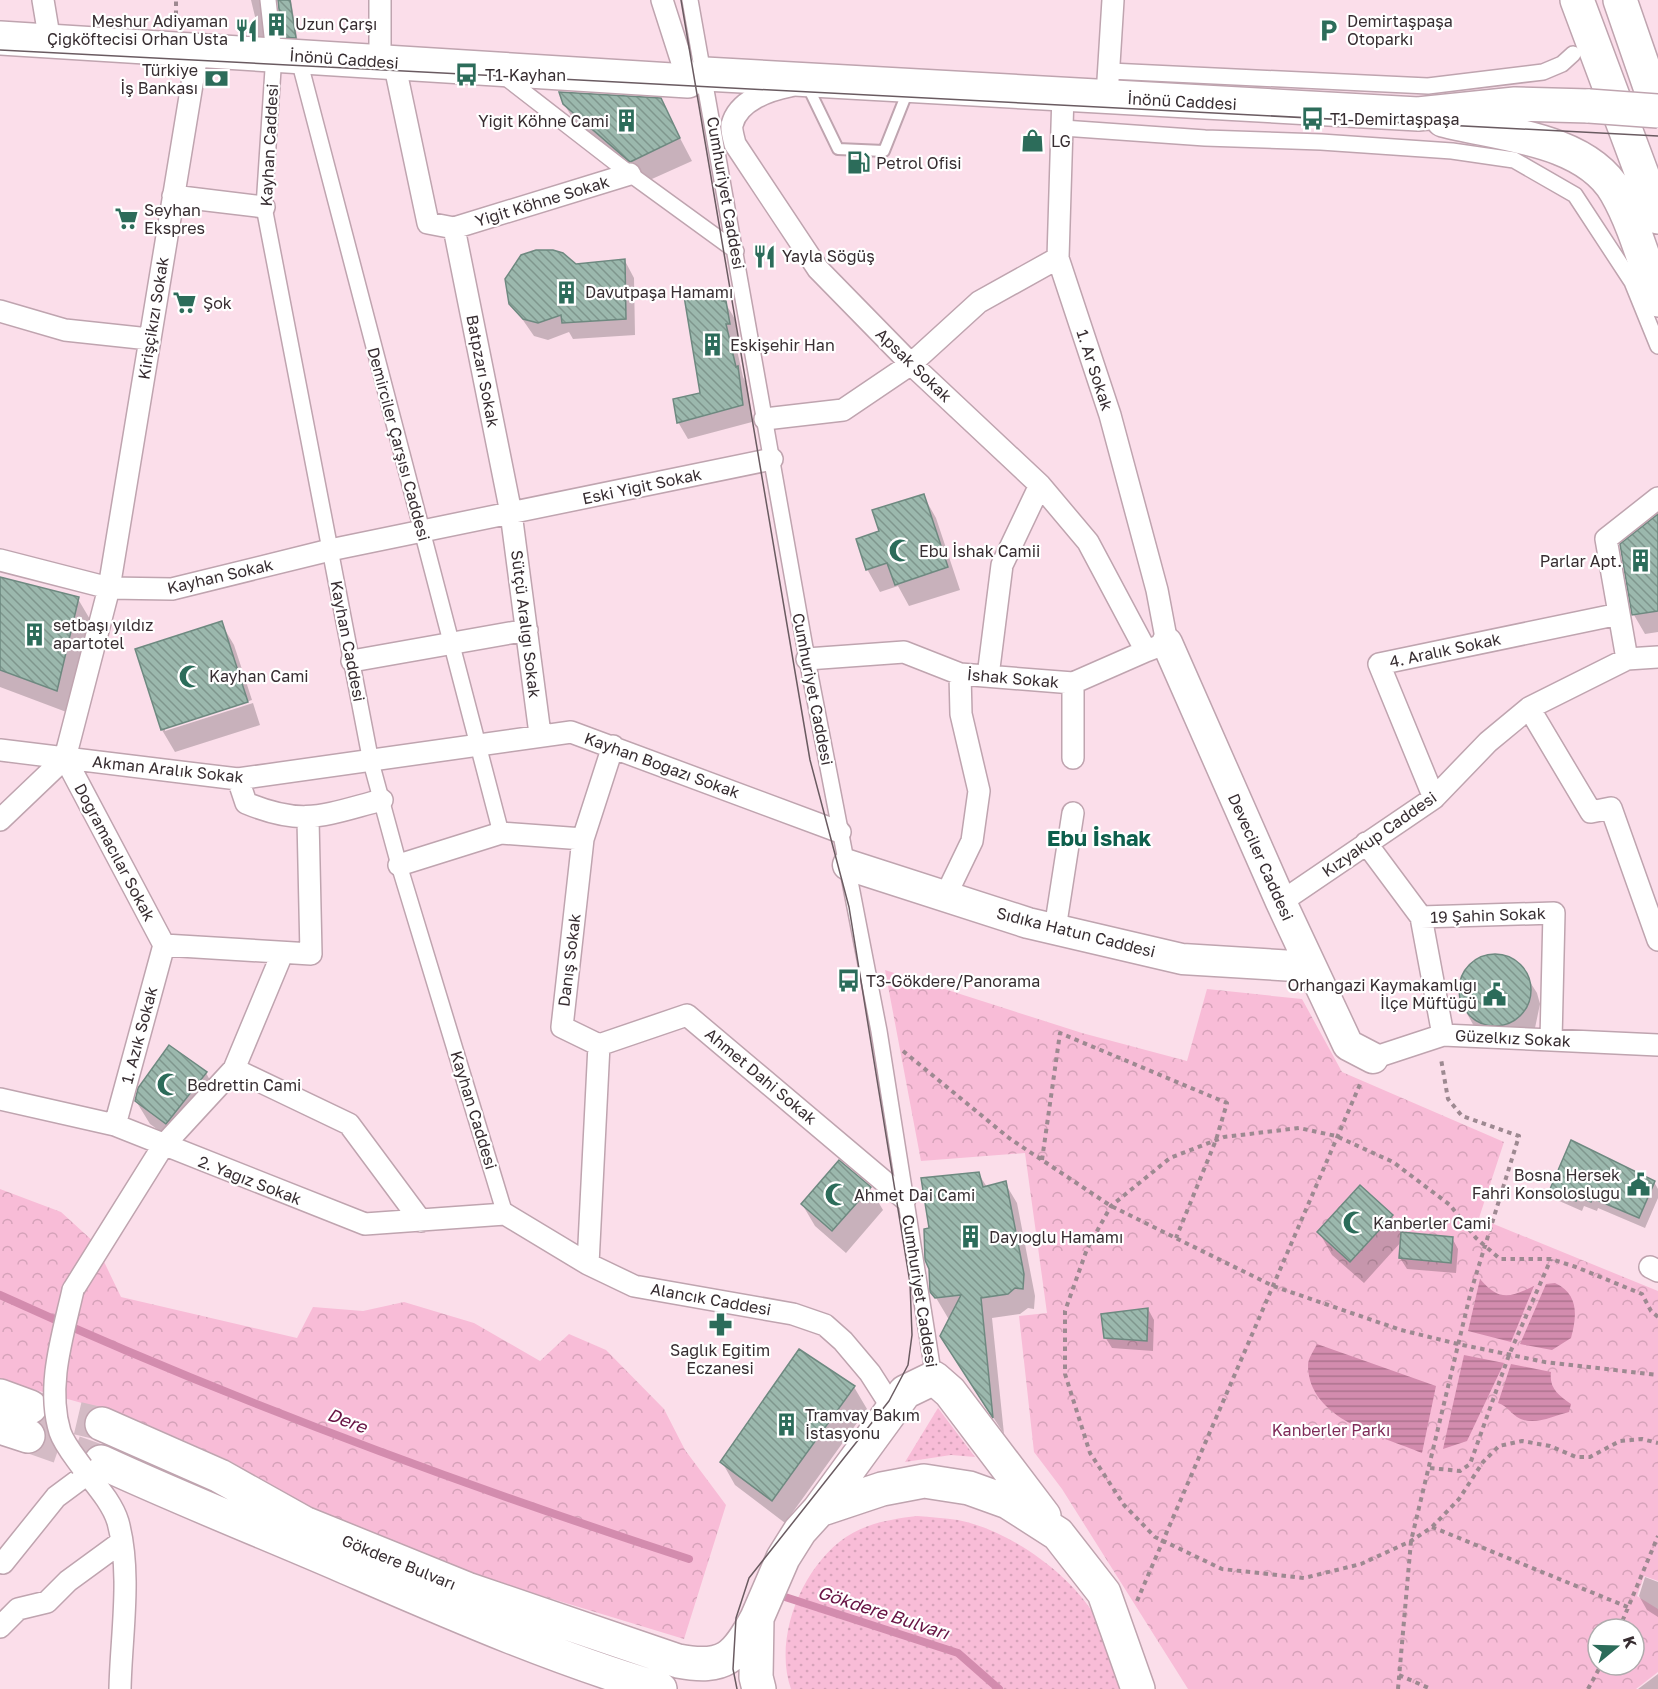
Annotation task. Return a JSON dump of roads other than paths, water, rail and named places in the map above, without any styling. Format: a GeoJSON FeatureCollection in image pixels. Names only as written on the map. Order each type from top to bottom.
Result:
{"type":"FeatureCollection","features":[{"type":"Feature","properties":{"kind":"main road"},"geometry":{"type":"LineString","coordinates":[[1577,0],[1598,96],[1658,217]]}},
{"type":"Feature","properties":{"kind":"main road"},"geometry":{"type":"LineString","coordinates":[[1620,0],[1656,106]]}},
{"type":"Feature","properties":{"kind":"main road","name":"İnönü Caddesi"},"geometry":{"type":"LineString","coordinates":[[0,38],[198,48],[494,68],[1063,94],[1109,83],[1418,114],[1598,96],[1656,106]]}},
{"type":"Feature","properties":{"kind":"main road"},"geometry":{"type":"LineString","coordinates":[[1418,114],[1557,146],[1596,170],[1616,191],[1658,300]]}},
{"type":"Feature","properties":{"kind":"main road","name":"Deveciler Caddesi"},"geometry":{"type":"LineString","coordinates":[[1156,647],[1348,1045],[1373,1058]]}},
{"type":"Feature","properties":{"kind":"main road","name":"Sıdıka Hatun Caddesi"},"geometry":{"type":"LineString","coordinates":[[848,865],[945,897],[1056,929],[1182,958],[1311,967]]}},
{"type":"Feature","properties":{"kind":"main road"},"geometry":{"type":"LineString","coordinates":[[934,1378],[950,1392],[1104,1593],[1161,1689]]}},
{"type":"Feature","properties":{"kind":"main road","name":"Gökdere Bulvarı"},"geometry":{"type":"LineString","coordinates":[[102,1424],[220,1476],[314,1527],[467,1590],[678,1661],[701,1666],[726,1660],[742,1645],[757,1618],[783,1558],[800,1531],[819,1510],[906,1392],[934,1378]]}},
{"type":"Feature","properties":{"kind":"main road","name":"Gökdere Bulvarı"},"geometry":{"type":"LineString","coordinates":[[90,1468],[187,1502],[600,1680],[660,1689]]}},
{"type":"Feature","properties":{"kind":"main road"},"geometry":{"type":"LineString","coordinates":[[819,1510],[882,1489],[924,1481],[969,1488],[1008,1502],[1058,1534]]}},
{"type":"Feature","properties":{"kind":"main road"},"geometry":{"type":"LineString","coordinates":[[1104,1593],[1138,1689]]}},
{"type":"Feature","properties":{"kind":"main road"},"geometry":{"type":"LineString","coordinates":[[757,1618],[756,1677],[759,1689]]}},
{"type":"Feature","properties":{"kind":"street"},"geometry":{"type":"LineString","coordinates":[[43,0],[50,42]]}},
{"type":"Feature","properties":{"kind":"street"},"geometry":{"type":"LineString","coordinates":[[268,0],[286,55]]}},
{"type":"Feature","properties":{"kind":"street"},"geometry":{"type":"LineString","coordinates":[[380,0],[387,62],[428,223],[454,228]]}},
{"type":"Feature","properties":{"kind":"street"},"geometry":{"type":"LineString","coordinates":[[662,0],[697,78]]}},
{"type":"Feature","properties":{"kind":"street","name":"Cumhuriyet Caddesi"},"geometry":{"type":"LineString","coordinates":[[690,0],[697,78],[736,251],[807,659],[879,1031],[934,1378]]}},
{"type":"Feature","properties":{"kind":"street"},"geometry":{"type":"LineString","coordinates":[[1113,0],[1109,83],[1428,86],[1505,83],[1562,64],[1573,54]]}},
{"type":"Feature","properties":{"kind":"street","name":"Kirişçikızı Sokak"},"geometry":{"type":"LineString","coordinates":[[65,758],[109,588],[198,48]]}},
{"type":"Feature","properties":{"kind":"street","name":"Kayhan Caddesi"},"geometry":{"type":"LineString","coordinates":[[286,55],[264,207],[371,762],[399,865],[506,1215]]}},
{"type":"Feature","properties":{"kind":"street","name":"Demirciler Çarşısı Caddesi"},"geometry":{"type":"LineString","coordinates":[[286,55],[422,532],[501,833]]}},
{"type":"Feature","properties":{"kind":"street"},"geometry":{"type":"LineString","coordinates":[[494,68],[630,174],[736,251]]}},
{"type":"Feature","properties":{"kind":"street","name":"Apsak Sokak"},"geometry":{"type":"LineString","coordinates":[[806,82],[768,91],[743,106],[732,125],[735,144],[818,269],[911,364],[1040,485],[1088,542],[1156,647]]}},
{"type":"Feature","properties":{"kind":"street","name":"1. Ar Sokak"},"geometry":{"type":"LineString","coordinates":[[1063,94],[1058,258],[1110,415],[1157,590],[1156,647]]}},
{"type":"Feature","properties":{"kind":"street"},"geometry":{"type":"LineString","coordinates":[[1063,128],[1513,155],[1575,195],[1632,282],[1658,346]]}},
{"type":"Feature","properties":{"kind":"street","name":"Yiğit Köhne Sokak"},"geometry":{"type":"LineString","coordinates":[[454,228],[630,174]]}},
{"type":"Feature","properties":{"kind":"street"},"geometry":{"type":"LineString","coordinates":[[173,196],[264,207]]}},
{"type":"Feature","properties":{"kind":"street","name":"Batpzarı Sokak"},"geometry":{"type":"LineString","coordinates":[[454,228],[512,513]]}},
{"type":"Feature","properties":{"kind":"street"},"geometry":{"type":"LineString","coordinates":[[765,419],[843,410],[911,364],[980,302],[1058,258]]}},
{"type":"Feature","properties":{"kind":"street"},"geometry":{"type":"LineString","coordinates":[[0,311],[66,330],[149,339]]}},
{"type":"Feature","properties":{"kind":"street","name":"Eski Yiğit Sokak"},"geometry":{"type":"LineString","coordinates":[[422,532],[772,459]]}},
{"type":"Feature","properties":{"kind":"street"},"geometry":{"type":"LineString","coordinates":[[988,676],[1002,565],[1040,485]]}},
{"type":"Feature","properties":{"kind":"street"},"geometry":{"type":"LineString","coordinates":[[1627,659],[1606,539],[1658,498]]}},
{"type":"Feature","properties":{"kind":"street","name":"Sütçü Aralığı Sokak"},"geometry":{"type":"LineString","coordinates":[[512,513],[540,734]]}},
{"type":"Feature","properties":{"kind":"street","name":"Kayhan Sokak"},"geometry":{"type":"LineString","coordinates":[[0,560],[109,588],[172,589],[330,550],[422,532]]}},
{"type":"Feature","properties":{"kind":"street","name":"4. Aralık Sokak"},"geometry":{"type":"LineString","coordinates":[[1434,798],[1378,664],[1619,614]]}},
{"type":"Feature","properties":{"kind":"street"},"geometry":{"type":"LineString","coordinates":[[352,661],[527,630]]}},
{"type":"Feature","properties":{"kind":"street","name":"İshak Sokak"},"geometry":{"type":"LineString","coordinates":[[807,659],[904,652],[960,674],[1073,683],[1156,647]]}},
{"type":"Feature","properties":{"kind":"street","name":"Kızyakup Caddesi"},"geometry":{"type":"LineString","coordinates":[[1281,902],[1434,798],[1488,742],[1529,708],[1627,659],[1658,657]]}},
{"type":"Feature","properties":{"kind":"street"},"geometry":{"type":"LineString","coordinates":[[945,897],[972,841],[979,791],[961,714],[960,674]]}},
{"type":"Feature","properties":{"kind":"street"},"geometry":{"type":"LineString","coordinates":[[1073,683],[1073,758]]}},
{"type":"Feature","properties":{"kind":"street"},"geometry":{"type":"LineString","coordinates":[[1529,708],[1591,812],[1611,808],[1658,940]]}},
{"type":"Feature","properties":{"kind":"street","name":"Kayhan Boğazı Sokak"},"geometry":{"type":"LineString","coordinates":[[371,762],[479,747],[540,734],[571,732],[840,832]]}},
{"type":"Feature","properties":{"kind":"street","name":"Danış Sokak"},"geometry":{"type":"LineString","coordinates":[[599,1045],[562,1027],[583,839],[613,746]]}},
{"type":"Feature","properties":{"kind":"street","name":"Akman Aralık Sokak"},"geometry":{"type":"LineString","coordinates":[[0,750],[238,779],[371,762]]}},
{"type":"Feature","properties":{"kind":"street"},"geometry":{"type":"LineString","coordinates":[[0,820],[65,758]]}},
{"type":"Feature","properties":{"kind":"street","name":"Doğramacılar Sokak"},"geometry":{"type":"LineString","coordinates":[[65,758],[164,945]]}},
{"type":"Feature","properties":{"kind":"street"},"geometry":{"type":"LineString","coordinates":[[238,779],[246,803],[274,815],[308,819],[382,800]]}},
{"type":"Feature","properties":{"kind":"street"},"geometry":{"type":"LineString","coordinates":[[1056,929],[1073,813]]}},
{"type":"Feature","properties":{"kind":"street"},"geometry":{"type":"LineString","coordinates":[[164,945],[311,954],[308,819]]}},
{"type":"Feature","properties":{"kind":"street"},"geometry":{"type":"LineString","coordinates":[[399,865],[501,833],[583,839]]}},
{"type":"Feature","properties":{"kind":"street","name":"19 Şahin Sokak"},"geometry":{"type":"LineString","coordinates":[[1366,843],[1421,917],[1443,1035]]}},
{"type":"Feature","properties":{"kind":"street","name":"19 Şahin Sokak"},"geometry":{"type":"LineString","coordinates":[[1421,917],[1554,913],[1551,1040]]}},
{"type":"Feature","properties":{"kind":"street","name":"1. Azık Sokak"},"geometry":{"type":"LineString","coordinates":[[115,1125],[164,945]]}},
{"type":"Feature","properties":{"kind":"street"},"geometry":{"type":"LineString","coordinates":[[120,1689],[125,1580],[117,1521],[90,1468],[60,1434],[54,1406],[57,1359],[73,1290],[163,1146],[234,1069],[282,954]]}},
{"type":"Feature","properties":{"kind":"street","name":"Ahmet Dahi Sokak"},"geometry":{"type":"LineString","coordinates":[[599,1045],[687,1015],[905,1199]]}},
{"type":"Feature","properties":{"kind":"street","name":"Güzelkız Sokak"},"geometry":{"type":"LineString","coordinates":[[1373,1058],[1443,1035],[1658,1045]]}},
{"type":"Feature","properties":{"kind":"street"},"geometry":{"type":"LineString","coordinates":[[588,1264],[599,1045]]}},
{"type":"Feature","properties":{"kind":"street"},"geometry":{"type":"LineString","coordinates":[[234,1069],[349,1124],[421,1221]]}},
{"type":"Feature","properties":{"kind":"street","name":"2. Yağız Sokak"},"geometry":{"type":"LineString","coordinates":[[0,1098],[115,1125],[163,1146],[365,1224],[506,1215]]}},
{"type":"Feature","properties":{"kind":"street","name":"Alancık Caddesi"},"geometry":{"type":"LineString","coordinates":[[506,1215],[588,1264],[634,1286],[793,1314],[825,1325],[858,1358],[893,1409]]}},
{"type":"Feature","properties":{"kind":"street"},"geometry":{"type":"LineString","coordinates":[[3,1563],[56,1497],[90,1468]]}},
{"type":"Feature","properties":{"kind":"street"},"geometry":{"type":"LineString","coordinates":[[0,1626],[18,1610],[47,1602],[68,1581],[120,1543]]}},
{"type":"Feature","properties":{"kind":"lane"},"geometry":{"type":"LineString","coordinates":[[806,82],[838,149],[884,151],[910,87]]}},
{"type":"Feature","properties":{"kind":"waterway","name":"Dere"},"geometry":{"type":"LineString","coordinates":[[0,1295],[169,1369],[341,1437],[514,1500],[689,1559]]}},
{"type":"Feature","properties":{"kind":"waterway","name":"Gökdere Bulvarı"},"geometry":{"type":"LineString","coordinates":[[782,1596],[958,1653],[999,1689]]}},
{"type":"Feature","properties":{"kind":"tunnel"},"geometry":{"type":"LineString","coordinates":[[30,1407],[102,1424]]}},
{"type":"Feature","properties":{"kind":"tunnel"},"geometry":{"type":"LineString","coordinates":[[28,1436],[97,1460]]}},
{"type":"Feature","properties":{"kind":"tram line"},"geometry":{"type":"LineString","coordinates":[[681,0],[810,760],[849,907],[910,1283],[912,1335],[908,1365],[889,1401],[749,1578],[736,1618],[733,1669],[737,1689]]}},
{"type":"Feature","properties":{"kind":"tram line"},"geometry":{"type":"LineString","coordinates":[[0,50],[1658,136]]}},
{"type":"Feature","properties":{"kind":"place","name":"Uzun Çarşı"},"geometry":{"type":"Point","coordinates":[277,24]}},
{"type":"Feature","properties":{"kind":"place","name":"Meshur Adiyaman Çigköftecisi Orhan Usta"},"geometry":{"type":"Point","coordinates":[246,30]}},
{"type":"Feature","properties":{"kind":"place","name":"Demirtaşpaşa Otoparkı"},"geometry":{"type":"Point","coordinates":[1329,30]}},
{"type":"Feature","properties":{"kind":"place","name":"T1-Kayhan"},"geometry":{"type":"Point","coordinates":[467,75]}},
{"type":"Feature","properties":{"kind":"place","name":"Türkiye İş Bankası"},"geometry":{"type":"Point","coordinates":[216,79]}},
{"type":"Feature","properties":{"kind":"place","name":"T1-Demirtaşpaşa"},"geometry":{"type":"Point","coordinates":[1312,119]}},
{"type":"Feature","properties":{"kind":"place","name":"Yiğit Köhne Cami"},"geometry":{"type":"Point","coordinates":[627,121]}},
{"type":"Feature","properties":{"kind":"place","name":"LG"},"geometry":{"type":"Point","coordinates":[1033,141]}},
{"type":"Feature","properties":{"kind":"place","name":"Petrol Ofisi"},"geometry":{"type":"Point","coordinates":[858,163]}},
{"type":"Feature","properties":{"kind":"place","name":"Seyhan Ekspres"},"geometry":{"type":"Point","coordinates":[126,219]}},
{"type":"Feature","properties":{"kind":"place","name":"Yayla Söğüş"},"geometry":{"type":"Point","coordinates":[764,256]}},
{"type":"Feature","properties":{"kind":"place","name":"Davutpaşa Hamamı"},"geometry":{"type":"Point","coordinates":[567,292]}},
{"type":"Feature","properties":{"kind":"place","name":"Şok"},"geometry":{"type":"Point","coordinates":[185,303]}},
{"type":"Feature","properties":{"kind":"place","name":"Eskişehir Han"},"geometry":{"type":"Point","coordinates":[712,345]}},
{"type":"Feature","properties":{"kind":"place","name":"Ebu İshak Camii"},"geometry":{"type":"Point","coordinates":[901,551]}},
{"type":"Feature","properties":{"kind":"place","name":"Parlar Apt."},"geometry":{"type":"Point","coordinates":[1640,561]}},
{"type":"Feature","properties":{"kind":"place","name":"setbaşı yıldız apartotel"},"geometry":{"type":"Point","coordinates":[35,634]}},
{"type":"Feature","properties":{"kind":"place","name":"Kayhan Cami"},"geometry":{"type":"Point","coordinates":[191,676]}},
{"type":"Feature","properties":{"kind":"place","name":"T3-Gökdere/Panorama"},"geometry":{"type":"Point","coordinates":[848,981]}},
{"type":"Feature","properties":{"kind":"place","name":"Orhangazi Kaymakamlığı İlçe Müftüğü"},"geometry":{"type":"Point","coordinates":[1495,994]}},
{"type":"Feature","properties":{"kind":"place","name":"Bedrettin Cami"},"geometry":{"type":"Point","coordinates":[169,1085]}},
{"type":"Feature","properties":{"kind":"place","name":"Bosna Hersek Fahri Konsolosluğu"},"geometry":{"type":"Point","coordinates":[1638,1184]}},
{"type":"Feature","properties":{"kind":"place","name":"Ahmet Dai Cami"},"geometry":{"type":"Point","coordinates":[836,1195]}},
{"type":"Feature","properties":{"kind":"place","name":"Kanberler Cami"},"geometry":{"type":"Point","coordinates":[1355,1223]}},
{"type":"Feature","properties":{"kind":"place","name":"Dayıoğlu Hamamı"},"geometry":{"type":"Point","coordinates":[971,1237]}},
{"type":"Feature","properties":{"kind":"place","name":"Sağlık Eğitim Eczanesi"},"geometry":{"type":"Point","coordinates":[720,1325]}},
{"type":"Feature","properties":{"kind":"place","name":"Tramvay Bakım İstasyonu"},"geometry":{"type":"Point","coordinates":[787,1424]}},
{"type":"Feature","properties":{"kind":"district","name":"Ebu İshak"},"geometry":{"type":"Point","coordinates":[1099,838]}},
{"type":"Feature","properties":{"kind":"park label","name":"Kanberler Parkı"},"geometry":{"type":"Point","coordinates":[1331,1430]}}]}
